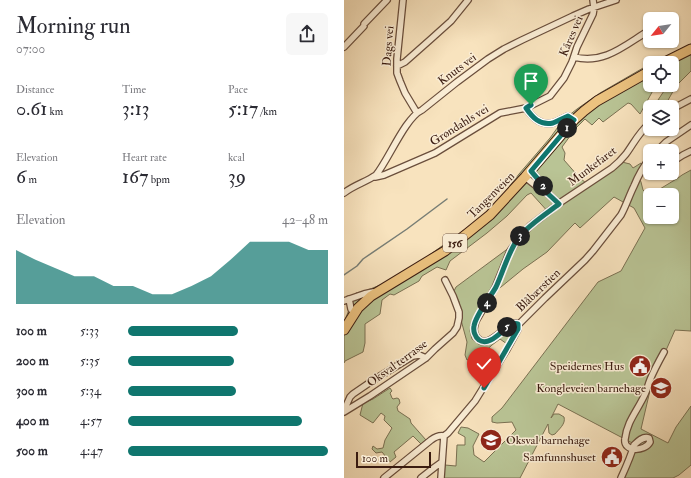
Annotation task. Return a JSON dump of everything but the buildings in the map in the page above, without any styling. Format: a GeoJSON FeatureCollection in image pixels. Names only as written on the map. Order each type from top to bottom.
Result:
{"type":"FeatureCollection","features":[{"type":"Feature","properties":{"kind":"main road"},"geometry":{"type":"LineString","coordinates":[[677,56],[691,49]]}},
{"type":"Feature","properties":{"kind":"main road","name":"Tangenveien"},"geometry":{"type":"LineString","coordinates":[[344,330],[354,313],[367,299],[376,292],[431,260],[469,232],[495,210],[574,120],[584,111],[643,74]]}},
{"type":"Feature","properties":{"kind":"street"},"geometry":{"type":"LineString","coordinates":[[344,47],[387,0]]}},
{"type":"Feature","properties":{"kind":"street","name":"Dags vei"},"geometry":{"type":"LineString","coordinates":[[403,0],[397,59],[398,76],[405,93],[418,112]]}},
{"type":"Feature","properties":{"kind":"street"},"geometry":{"type":"LineString","coordinates":[[397,66],[405,62],[440,31],[468,0]]}},
{"type":"Feature","properties":{"kind":"street","name":"Kåres vei"},"geometry":{"type":"LineString","coordinates":[[526,108],[547,98],[552,94],[564,78],[593,14],[593,0]]}},
{"type":"Feature","properties":{"kind":"street","name":"Knuts vei"},"geometry":{"type":"LineString","coordinates":[[344,193],[374,176],[381,170],[410,121],[418,112],[488,59],[504,49],[556,24],[589,9],[616,0]]}},
{"type":"Feature","properties":{"kind":"street"},"geometry":{"type":"LineString","coordinates":[[574,57],[587,60],[609,55],[643,34]]}},
{"type":"Feature","properties":{"kind":"street"},"geometry":{"type":"LineString","coordinates":[[679,105],[691,99]]}},
{"type":"Feature","properties":{"kind":"street"},"geometry":{"type":"LineString","coordinates":[[526,108],[536,120],[542,122],[551,123],[568,116],[574,120]]}},
{"type":"Feature","properties":{"kind":"street","name":"Grøndahls vei"},"geometry":{"type":"LineString","coordinates":[[374,176],[384,175],[435,153],[500,113],[526,108]]}},
{"type":"Feature","properties":{"kind":"street"},"geometry":{"type":"LineString","coordinates":[[664,144],[691,125]]}},
{"type":"Feature","properties":{"kind":"street","name":"Munkefaret"},"geometry":{"type":"LineString","coordinates":[[518,324],[516,323],[507,327],[496,337],[485,341],[478,340],[474,331],[476,321],[496,288],[514,244],[530,226],[620,161],[643,129]]}},
{"type":"Feature","properties":{"kind":"street"},"geometry":{"type":"LineString","coordinates":[[679,158],[691,151]]}},
{"type":"Feature","properties":{"kind":"street","name":"Blåbærstien"},"geometry":{"type":"LineString","coordinates":[[444,436],[476,401],[518,329],[518,324],[593,251],[621,215],[643,169]]}},
{"type":"Feature","properties":{"kind":"street"},"geometry":{"type":"LineString","coordinates":[[528,174],[543,185],[544,190],[559,204]]}},
{"type":"Feature","properties":{"kind":"street","name":"Oksval terrasse"},"geometry":{"type":"LineString","coordinates":[[345,411],[426,358],[450,337],[457,327],[459,318],[457,307],[446,280]]}},
{"type":"Feature","properties":{"kind":"street"},"geometry":{"type":"LineString","coordinates":[[354,313],[350,309],[346,300],[370,292],[376,292]]}},
{"type":"Feature","properties":{"kind":"street"},"geometry":{"type":"LineString","coordinates":[[621,478],[633,449],[625,443],[627,428],[630,420],[646,394],[650,380],[664,352]]}},
{"type":"Feature","properties":{"kind":"street"},"geometry":{"type":"LineString","coordinates":[[345,411],[350,397],[372,381],[413,356],[419,355],[426,358]]}},
{"type":"Feature","properties":{"kind":"street"},"geometry":{"type":"LineString","coordinates":[[384,478],[431,440],[442,435],[444,436],[440,478]]}},
{"type":"Feature","properties":{"kind":"street"},"geometry":{"type":"LineString","coordinates":[[421,478],[442,462]]}},
{"type":"Feature","properties":{"kind":"green space"},"geometry":{"type":"Polygon","coordinates":[[[691,44],[691,71],[679,83],[679,56],[666,56],[691,44]]]}},
{"type":"Feature","properties":{"kind":"green space"},"geometry":{"type":"Polygon","coordinates":[[[643,68],[643,92],[652,92],[648,100],[643,100],[643,109],[640,114],[631,104],[628,103],[603,122],[599,118],[592,125],[585,119],[576,128],[562,147],[565,153],[564,160],[588,185],[622,162],[630,164],[633,168],[641,163],[642,165],[637,173],[643,190],[643,224],[679,224],[679,188],[662,188],[675,180],[679,180],[679,177],[691,170],[691,331],[675,330],[652,382],[641,429],[668,443],[676,427],[691,406],[691,465],[673,478],[622,478],[638,446],[558,404],[551,418],[554,414],[559,414],[564,417],[563,424],[555,434],[552,435],[549,433],[548,424],[520,478],[443,478],[445,465],[456,466],[457,445],[465,445],[465,437],[458,433],[461,427],[468,428],[479,434],[473,446],[474,455],[484,462],[516,430],[512,422],[492,422],[492,417],[502,408],[598,282],[621,271],[645,228],[634,208],[614,197],[580,228],[575,223],[547,252],[487,296],[471,323],[470,331],[472,339],[478,343],[489,344],[494,342],[512,326],[516,328],[507,344],[500,339],[481,355],[467,360],[465,355],[467,342],[461,320],[459,302],[454,291],[456,287],[521,239],[550,214],[531,193],[527,195],[507,216],[487,233],[450,261],[446,270],[437,267],[422,276],[419,281],[394,295],[390,294],[382,300],[380,314],[365,324],[365,343],[363,352],[345,361],[344,363],[344,322],[356,293],[383,284],[424,259],[478,220],[499,200],[563,120],[600,93],[643,68]]]}},
{"type":"Feature","properties":{"kind":"green space"},"geometry":{"type":"Polygon","coordinates":[[[663,92],[673,92],[668,100],[658,100],[663,92]]]}},
{"type":"Feature","properties":{"kind":"green space"},"geometry":{"type":"Polygon","coordinates":[[[390,388],[392,391],[390,393],[392,398],[399,399],[400,403],[397,407],[398,411],[410,419],[411,423],[426,440],[421,444],[413,436],[394,452],[396,457],[390,462],[382,452],[376,453],[372,449],[373,446],[377,449],[383,448],[385,440],[392,428],[384,420],[385,416],[381,413],[373,423],[360,415],[363,403],[373,399],[390,388]]]}},
{"type":"Feature","properties":{"kind":"waterway"},"geometry":{"type":"LineString","coordinates":[[344,275],[357,266],[363,259],[447,199]]}},
{"type":"Feature","properties":{"kind":"place","name":"Speidernes Hus"},"geometry":{"type":"Point","coordinates":[640,366]}},
{"type":"Feature","properties":{"kind":"place","name":"Kongleveien barnehage"},"geometry":{"type":"Point","coordinates":[661,388]}},
{"type":"Feature","properties":{"kind":"place","name":"Oksval barnehage"},"geometry":{"type":"Point","coordinates":[491,440]}},
{"type":"Feature","properties":{"kind":"place","name":"Samfunnshuset"},"geometry":{"type":"Point","coordinates":[612,457]}},
{"type":"Feature","properties":{"kind":"route"},"geometry":{"type":"LineString","coordinates":[[484,388],[519,328],[518,324],[513,324],[507,327],[496,337],[481,341],[476,338],[474,331],[476,321],[496,288],[514,244],[530,226],[559,204],[544,190],[543,185],[531,171],[574,120],[568,116],[551,123],[536,120],[526,108],[531,105]]}}]}
